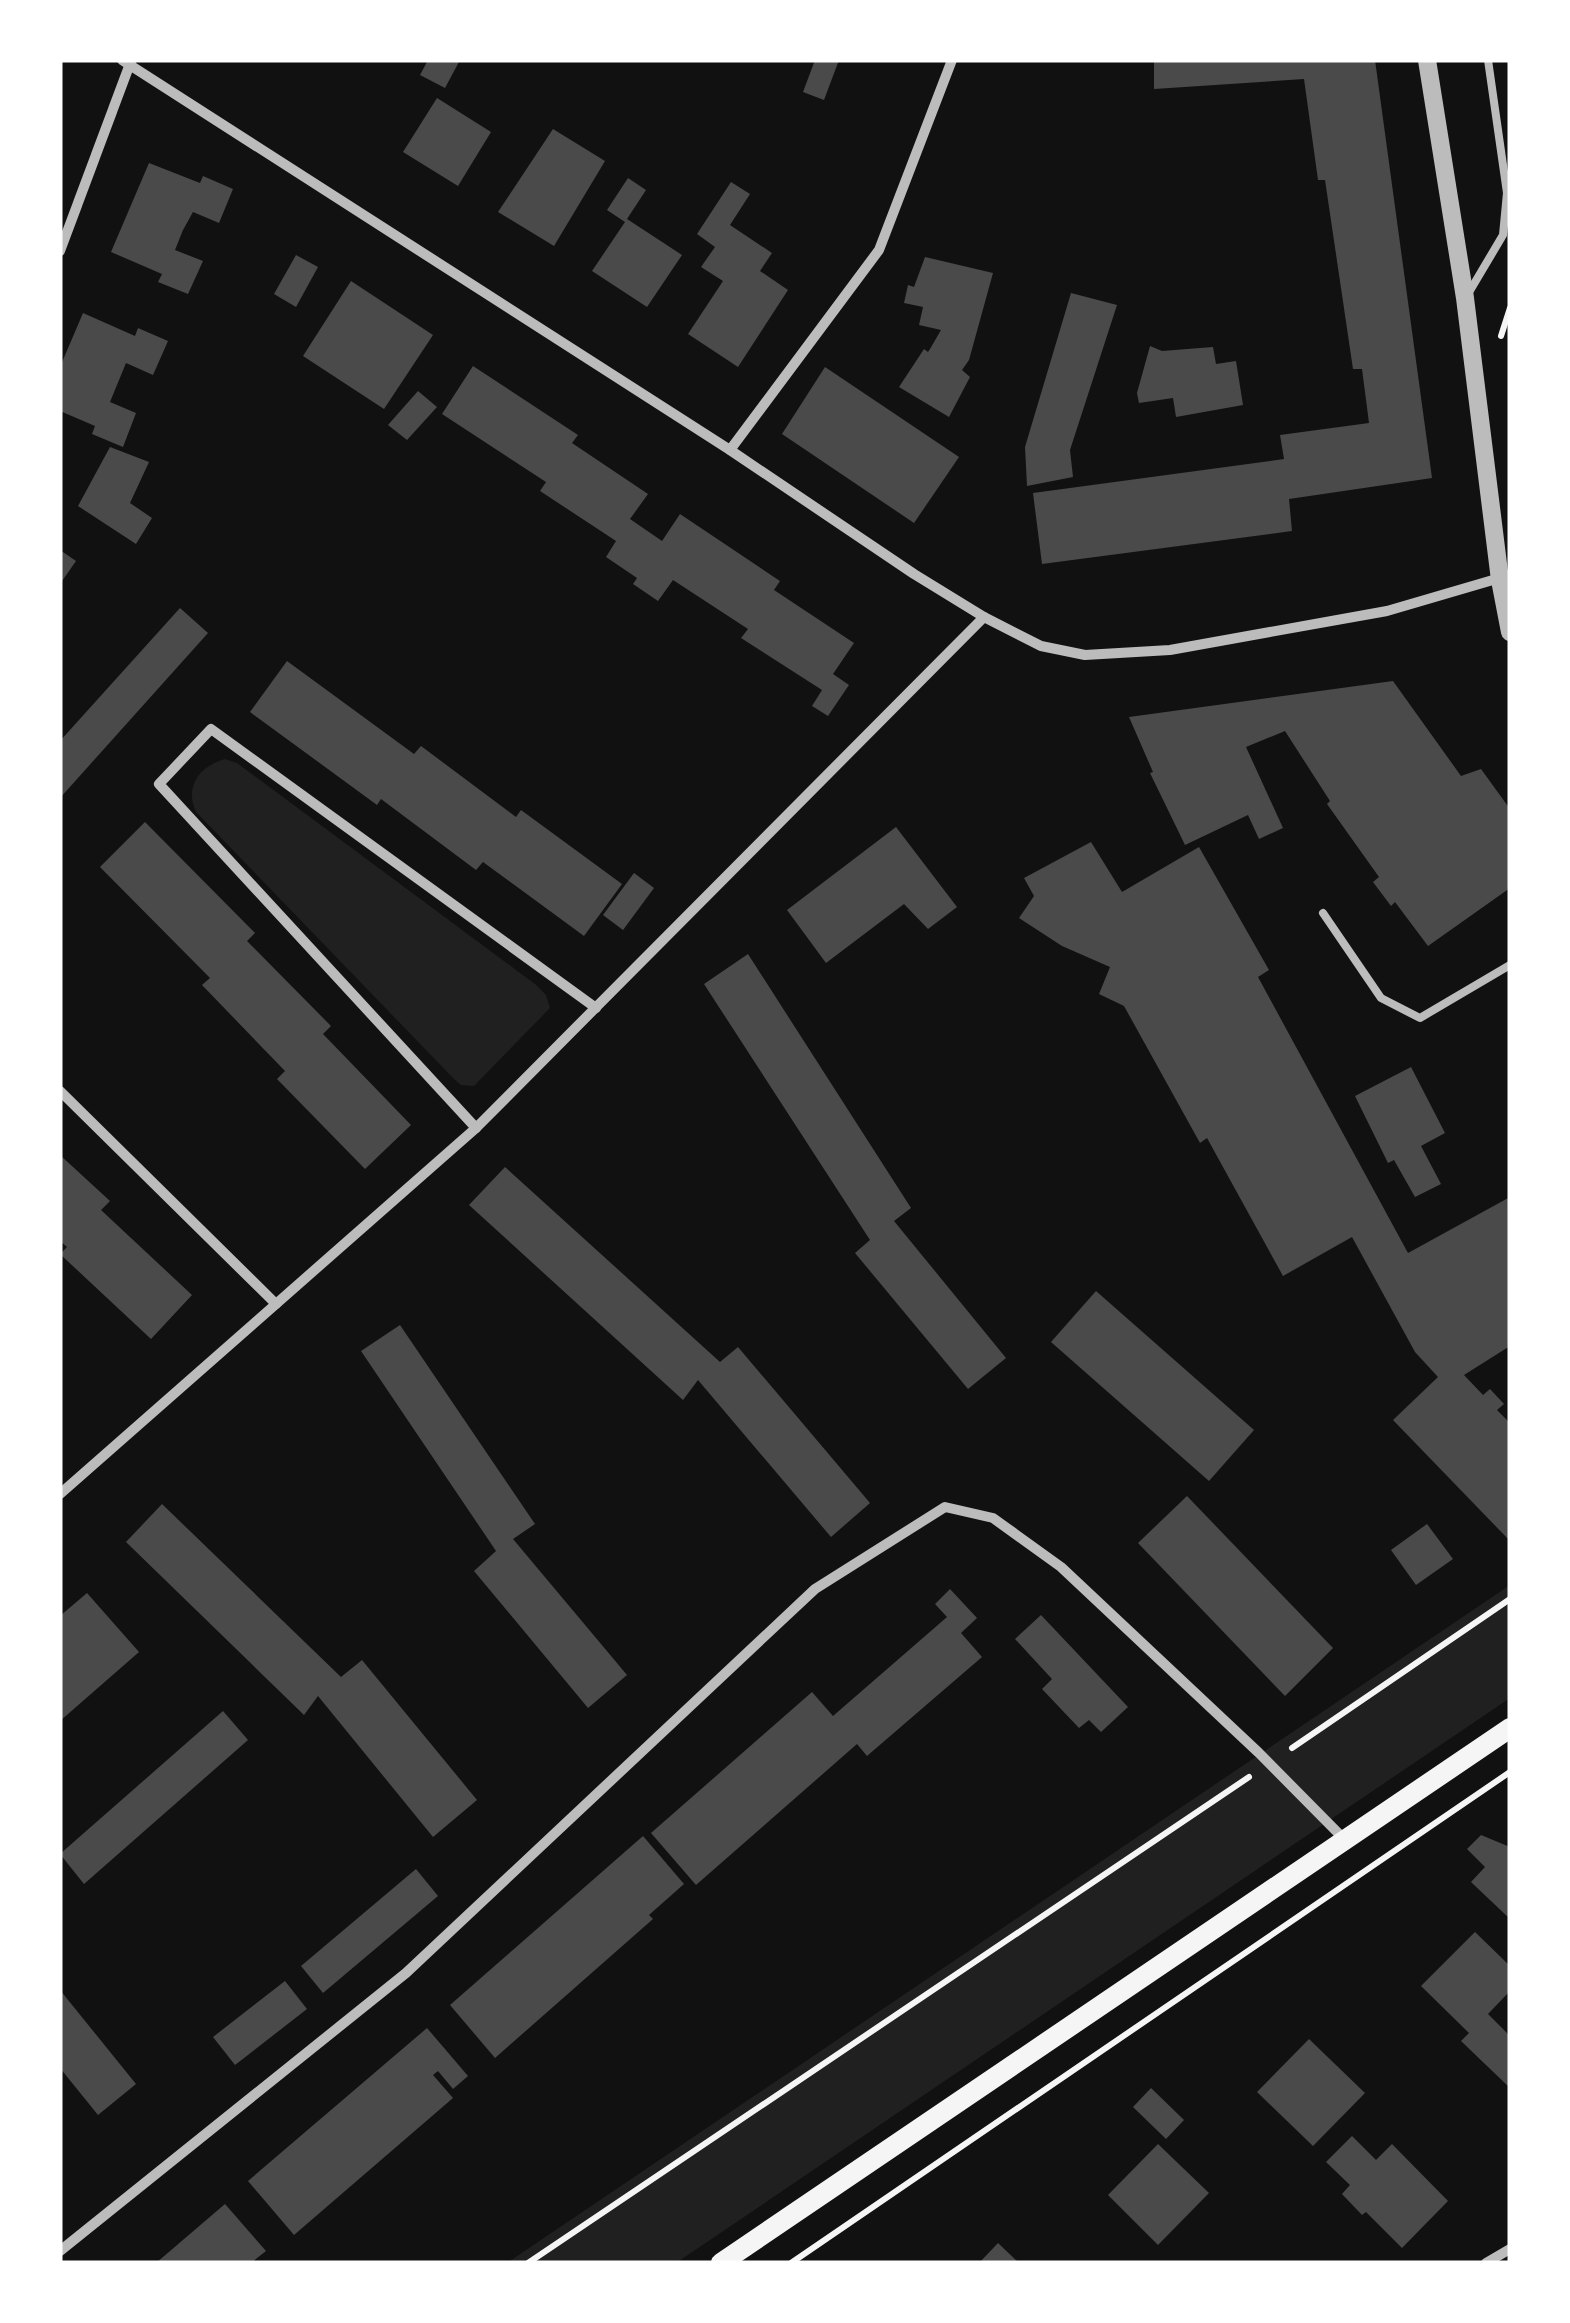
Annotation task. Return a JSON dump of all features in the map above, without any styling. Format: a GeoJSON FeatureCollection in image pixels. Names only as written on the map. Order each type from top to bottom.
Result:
{"type":"FeatureCollection","features":[{"type":"Feature","properties":{"kind":"main road"},"geometry":{"type":"LineString","coordinates":[[720,2263],[1510,1728]]}},
{"type":"Feature","properties":{"kind":"street"},"geometry":{"type":"LineString","coordinates":[[730,450],[879,250],[952,60]]}},
{"type":"Feature","properties":{"kind":"street"},"geometry":{"type":"LineString","coordinates":[[1428,60],[1510,632]]}},
{"type":"Feature","properties":{"kind":"street"},"geometry":{"type":"LineString","coordinates":[[60,251],[128,61],[730,450],[914,574],[1041,646],[1062,652],[1128,654],[1170,650],[1387,611],[1505,578]]}},
{"type":"Feature","properties":{"kind":"street"},"geometry":{"type":"LineString","coordinates":[[60,1494],[476,1128],[984,617]]}},
{"type":"Feature","properties":{"kind":"street"},"geometry":{"type":"LineString","coordinates":[[476,1128],[159,784],[210,729],[596,1008]]}},
{"type":"Feature","properties":{"kind":"street"},"geometry":{"type":"LineString","coordinates":[[60,1090],[276,1304]]}},
{"type":"Feature","properties":{"kind":"street"},"geometry":{"type":"LineString","coordinates":[[60,2251],[406,1972],[815,1589],[945,1507],[993,1518],[1061,1567],[1346,1840]]}},
{"type":"Feature","properties":{"kind":"street"},"geometry":{"type":"LineString","coordinates":[[1486,2263],[1510,2250]]}},
{"type":"Feature","properties":{"kind":"lane"},"geometry":{"type":"LineString","coordinates":[[1465,298],[1503,234],[1507,193],[1488,60]]}},
{"type":"Feature","properties":{"kind":"lane"},"geometry":{"type":"LineString","coordinates":[[1324,913],[1380,998],[1420,1018],[1510,965]]}},
{"type":"Feature","properties":{"kind":"path"},"geometry":{"type":"LineString","coordinates":[[528,2263],[1510,1599]]}},
{"type":"Feature","properties":{"kind":"path"},"geometry":{"type":"LineString","coordinates":[[791,2263],[1510,1772]]}},
{"type":"Feature","properties":{"kind":"shaded area"},"geometry":{"type":"Polygon","coordinates":[[[225,759],[237,763],[546,995],[550,1008],[474,1086],[461,1085],[454,1079],[196,812],[192,794],[197,778],[225,759]]]}},
{"type":"Feature","properties":{"kind":"shaded area"},"geometry":{"type":"Polygon","coordinates":[[[1510,1585],[1510,1698],[676,2263],[507,2263],[1510,1585]]]}},
{"type":"Feature","properties":{"kind":"building"},"geometry":{"type":"Polygon","coordinates":[[[428,60],[460,60],[445,88],[420,75],[428,60]]]}},
{"type":"Feature","properties":{"kind":"building"},"geometry":{"type":"Polygon","coordinates":[[[815,60],[839,60],[824,100],[803,92],[815,60]]]}},
{"type":"Feature","properties":{"kind":"building"},"geometry":{"type":"Polygon","coordinates":[[[1154,60],[1375,60],[1432,478],[1289,499],[1292,531],[1042,564],[1033,493],[1284,459],[1280,435],[1369,423],[1362,369],[1353,369],[1325,180],[1318,180],[1304,79],[1154,89],[1154,60]]]}},
{"type":"Feature","properties":{"kind":"building"},"geometry":{"type":"Polygon","coordinates":[[[437,98],[491,132],[458,186],[403,152],[437,98]]]}},
{"type":"Feature","properties":{"kind":"building"},"geometry":{"type":"Polygon","coordinates":[[[553,129],[605,161],[554,246],[498,212],[553,129]]]}},
{"type":"Feature","properties":{"kind":"building"},"geometry":{"type":"Polygon","coordinates":[[[149,163],[200,183],[203,176],[233,189],[219,223],[193,212],[183,230],[175,250],[203,261],[188,294],[158,282],[162,274],[111,252],[149,163]]]}},
{"type":"Feature","properties":{"kind":"building"},"geometry":{"type":"Polygon","coordinates":[[[628,178],[646,190],[627,219],[682,255],[647,307],[592,271],[625,222],[607,210],[628,178]]]}},
{"type":"Feature","properties":{"kind":"building"},"geometry":{"type":"Polygon","coordinates":[[[731,182],[750,194],[730,225],[772,253],[760,271],[788,290],[738,367],[688,334],[723,281],[701,267],[715,247],[697,234],[731,182]]]}},
{"type":"Feature","properties":{"kind":"building"},"geometry":{"type":"Polygon","coordinates":[[[296,255],[318,267],[296,307],[274,294],[296,255]]]}},
{"type":"Feature","properties":{"kind":"building"},"geometry":{"type":"Polygon","coordinates":[[[925,257],[993,273],[969,360],[962,370],[970,377],[949,417],[899,387],[941,330],[919,325],[923,307],[904,303],[908,285],[914,287],[925,257]]]}},
{"type":"Feature","properties":{"kind":"building"},"geometry":{"type":"Polygon","coordinates":[[[351,281],[433,335],[384,409],[303,356],[351,281]]]}},
{"type":"Feature","properties":{"kind":"building"},"geometry":{"type":"Polygon","coordinates":[[[1071,293],[1117,305],[1070,450],[1073,477],[1027,486],[1025,447],[1071,293]]]}},
{"type":"Feature","properties":{"kind":"building"},"geometry":{"type":"Polygon","coordinates":[[[83,313],[135,336],[138,328],[168,341],[153,375],[126,363],[110,402],[136,413],[123,447],[92,434],[95,426],[60,411],[60,367],[83,313]]]}},
{"type":"Feature","properties":{"kind":"building"},"geometry":{"type":"Polygon","coordinates":[[[1150,346],[1162,351],[1213,347],[1216,364],[1236,361],[1243,405],[1176,417],[1173,398],[1139,403],[1137,393],[1150,346]]]}},
{"type":"Feature","properties":{"kind":"building"},"geometry":{"type":"Polygon","coordinates":[[[473,366],[578,435],[572,443],[648,494],[630,519],[662,541],[680,514],[780,581],[774,590],[854,643],[833,674],[849,685],[828,716],[812,706],[822,690],[741,638],[748,629],[673,580],[658,601],[633,584],[637,578],[606,557],[616,541],[540,491],[546,482],[442,414],[473,366]]]}},
{"type":"Feature","properties":{"kind":"building"},"geometry":{"type":"Polygon","coordinates":[[[825,367],[959,457],[914,523],[782,434],[825,367]]]}},
{"type":"Feature","properties":{"kind":"building"},"geometry":{"type":"Polygon","coordinates":[[[418,391],[437,407],[407,440],[388,425],[418,391]]]}},
{"type":"Feature","properties":{"kind":"building"},"geometry":{"type":"Polygon","coordinates":[[[110,447],[149,462],[130,503],[152,518],[136,544],[78,506],[110,447]]]}},
{"type":"Feature","properties":{"kind":"building"},"geometry":{"type":"Polygon","coordinates":[[[60,550],[76,561],[60,584],[60,550]]]}},
{"type":"Feature","properties":{"kind":"building"},"geometry":{"type":"Polygon","coordinates":[[[180,608],[208,633],[60,798],[60,741],[180,608]]]}},
{"type":"Feature","properties":{"kind":"building"},"geometry":{"type":"Polygon","coordinates":[[[287,661],[414,754],[421,746],[516,817],[521,810],[622,884],[584,936],[483,862],[476,870],[381,799],[377,805],[250,712],[287,661]]]}},
{"type":"Feature","properties":{"kind":"building"},"geometry":{"type":"Polygon","coordinates":[[[1393,681],[1461,776],[1481,769],[1510,809],[1510,888],[1428,946],[1395,902],[1391,906],[1373,882],[1379,877],[1327,804],[1330,801],[1285,731],[1246,747],[1283,828],[1259,839],[1248,815],[1185,845],[1150,773],[1153,772],[1129,717],[1393,681]]]}},
{"type":"Feature","properties":{"kind":"building"},"geometry":{"type":"Polygon","coordinates":[[[145,822],[255,933],[247,941],[331,1026],[323,1034],[411,1125],[365,1169],[277,1079],[285,1071],[202,985],[210,978],[100,867],[145,822]]]}},
{"type":"Feature","properties":{"kind":"building"},"geometry":{"type":"Polygon","coordinates":[[[896,827],[957,907],[928,929],[904,904],[826,963],[787,910],[896,827]]]}},
{"type":"Feature","properties":{"kind":"building"},"geometry":{"type":"Polygon","coordinates":[[[1091,842],[1122,892],[1199,847],[1269,970],[1258,977],[1408,1253],[1510,1197],[1510,1346],[1464,1375],[1483,1395],[1490,1389],[1504,1404],[1497,1410],[1510,1423],[1510,1541],[1393,1420],[1438,1377],[1415,1352],[1352,1237],[1283,1276],[1207,1138],[1200,1143],[1124,1006],[1099,994],[1110,967],[1062,946],[1019,918],[1034,896],[1024,878],[1091,842]]]}},
{"type":"Feature","properties":{"kind":"building"},"geometry":{"type":"Polygon","coordinates":[[[634,873],[654,888],[623,930],[603,915],[634,873]]]}},
{"type":"Feature","properties":{"kind":"building"},"geometry":{"type":"Polygon","coordinates":[[[748,954],[911,1208],[894,1221],[1006,1358],[968,1389],[855,1253],[870,1240],[704,984],[748,954]]]}},
{"type":"Feature","properties":{"kind":"building"},"geometry":{"type":"Polygon","coordinates":[[[1411,1067],[1445,1133],[1421,1146],[1441,1184],[1415,1197],[1394,1160],[1388,1163],[1355,1096],[1411,1067]]]}},
{"type":"Feature","properties":{"kind":"building"},"geometry":{"type":"Polygon","coordinates":[[[60,1155],[110,1201],[101,1210],[192,1295],[151,1339],[60,1254],[67,1247],[60,1241],[60,1155]]]}},
{"type":"Feature","properties":{"kind":"building"},"geometry":{"type":"Polygon","coordinates":[[[505,1167],[720,1362],[738,1347],[870,1503],[831,1537],[698,1380],[683,1400],[469,1205],[505,1167]]]}},
{"type":"Feature","properties":{"kind":"building"},"geometry":{"type":"Polygon","coordinates":[[[1096,1291],[1254,1430],[1209,1481],[1051,1342],[1096,1291]]]}},
{"type":"Feature","properties":{"kind":"building"},"geometry":{"type":"Polygon","coordinates":[[[400,1325],[535,1524],[513,1539],[627,1675],[588,1708],[474,1571],[496,1551],[361,1351],[400,1325]]]}},
{"type":"Feature","properties":{"kind":"building"},"geometry":{"type":"Polygon","coordinates":[[[1187,1496],[1333,1648],[1285,1696],[1138,1543],[1187,1496]]]}},
{"type":"Feature","properties":{"kind":"building"},"geometry":{"type":"Polygon","coordinates":[[[162,1504],[341,1677],[362,1660],[477,1800],[433,1837],[318,1696],[304,1715],[126,1542],[162,1504]]]}},
{"type":"Feature","properties":{"kind":"building"},"geometry":{"type":"Polygon","coordinates":[[[1427,1524],[1453,1559],[1416,1585],[1391,1550],[1427,1524]]]}},
{"type":"Feature","properties":{"kind":"building"},"geometry":{"type":"Polygon","coordinates":[[[950,1589],[977,1618],[961,1633],[982,1657],[867,1756],[857,1744],[696,1885],[651,1833],[812,1692],[833,1716],[947,1617],[935,1604],[950,1589]]]}},
{"type":"Feature","properties":{"kind":"building"},"geometry":{"type":"Polygon","coordinates":[[[87,1593],[139,1652],[60,1721],[60,1616],[87,1593]]]}},
{"type":"Feature","properties":{"kind":"building"},"geometry":{"type":"Polygon","coordinates":[[[1041,1615],[1128,1707],[1101,1732],[1089,1720],[1079,1728],[1042,1689],[1052,1679],[1015,1639],[1041,1615]]]}},
{"type":"Feature","properties":{"kind":"building"},"geometry":{"type":"Polygon","coordinates":[[[223,1711],[248,1740],[84,1884],[60,1854],[223,1711]]]}},
{"type":"Feature","properties":{"kind":"building"},"geometry":{"type":"Polygon","coordinates":[[[1481,1835],[1510,1847],[1510,1919],[1471,1882],[1485,1867],[1467,1849],[1481,1835]]]}},
{"type":"Feature","properties":{"kind":"building"},"geometry":{"type":"Polygon","coordinates":[[[643,1836],[684,1884],[649,1915],[653,1919],[495,2058],[450,2005],[643,1836]]]}},
{"type":"Feature","properties":{"kind":"building"},"geometry":{"type":"Polygon","coordinates":[[[416,1869],[438,1896],[323,1993],[301,1966],[416,1869]]]}},
{"type":"Feature","properties":{"kind":"building"},"geometry":{"type":"Polygon","coordinates":[[[1475,1932],[1510,1966],[1510,1991],[1488,2014],[1510,2036],[1510,2088],[1461,2041],[1469,2033],[1421,1986],[1475,1932]]]}},
{"type":"Feature","properties":{"kind":"building"},"geometry":{"type":"Polygon","coordinates":[[[285,1981],[307,2009],[235,2065],[213,2037],[285,1981]]]}},
{"type":"Feature","properties":{"kind":"building"},"geometry":{"type":"Polygon","coordinates":[[[60,1990],[136,2084],[98,2115],[60,2068],[60,1990]]]}},
{"type":"Feature","properties":{"kind":"building"},"geometry":{"type":"Polygon","coordinates":[[[427,2028],[468,2076],[453,2089],[438,2071],[433,2075],[453,2098],[294,2235],[248,2181],[427,2028]]]}},
{"type":"Feature","properties":{"kind":"building"},"geometry":{"type":"Polygon","coordinates":[[[1309,2039],[1365,2093],[1313,2146],[1257,2092],[1309,2039]]]}},
{"type":"Feature","properties":{"kind":"building"},"geometry":{"type":"Polygon","coordinates":[[[1151,2088],[1184,2120],[1166,2139],[1133,2107],[1151,2088]]]}},
{"type":"Feature","properties":{"kind":"building"},"geometry":{"type":"Polygon","coordinates":[[[1352,2136],[1376,2160],[1392,2144],[1448,2201],[1402,2248],[1342,2194],[1350,2185],[1326,2162],[1352,2136]]]}},
{"type":"Feature","properties":{"kind":"building"},"geometry":{"type":"Polygon","coordinates":[[[1158,2144],[1209,2193],[1158,2245],[1108,2195],[1158,2144]]]}},
{"type":"Feature","properties":{"kind":"building"},"geometry":{"type":"Polygon","coordinates":[[[225,2204],[266,2251],[251,2263],[156,2263],[225,2204]]]}},
{"type":"Feature","properties":{"kind":"building"},"geometry":{"type":"Polygon","coordinates":[[[998,2243],[1019,2263],[979,2263],[998,2243]]]}}]}
